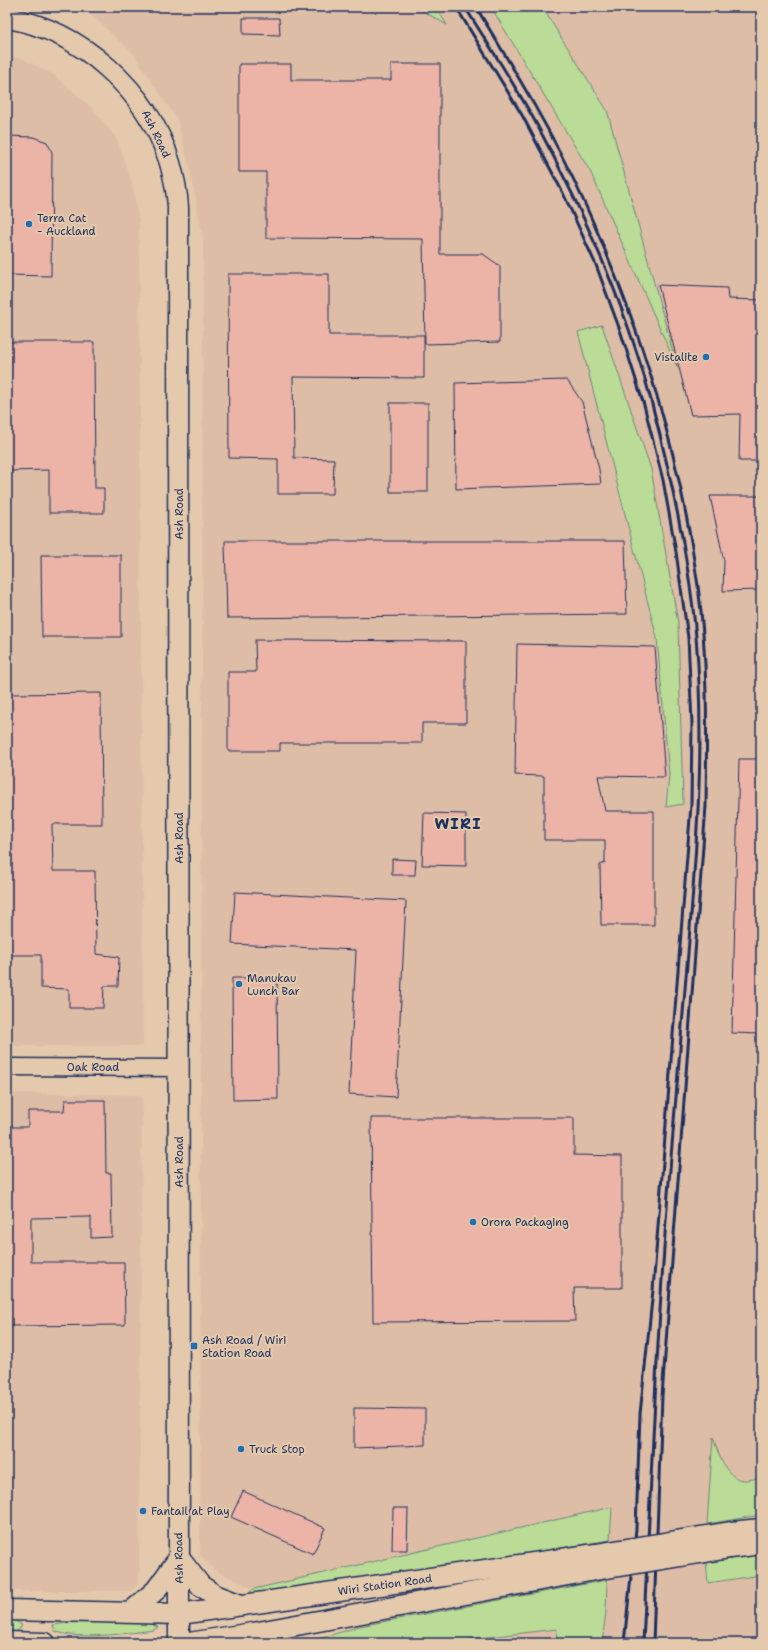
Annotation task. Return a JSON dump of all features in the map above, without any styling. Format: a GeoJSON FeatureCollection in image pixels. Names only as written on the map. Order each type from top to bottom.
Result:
{"type":"FeatureCollection","features":[{"type":"Feature","properties":{"kind":"main road","name":"Ash Road"},"geometry":{"type":"LineString","coordinates":[[7,18],[56,34],[111,70],[139,101],[150,119],[170,162],[176,184],[178,207],[179,1643]]}},
{"type":"Feature","properties":{"kind":"main road","name":"Wiri Station Road"},"geometry":{"type":"LineString","coordinates":[[7,1610],[180,1614],[596,1562],[731,1540],[761,1529]]}},
{"type":"Feature","properties":{"kind":"main road","name":"Wiri Station Road"},"geometry":{"type":"LineString","coordinates":[[731,1540],[761,1544]]}},
{"type":"Feature","properties":{"kind":"main road"},"geometry":{"type":"LineString","coordinates":[[131,1612],[156,1590],[179,1558],[201,1586],[215,1595],[245,1606]]}},
{"type":"Feature","properties":{"kind":"main road","name":"Wiri Station Road"},"geometry":{"type":"LineString","coordinates":[[189,1643],[252,1633],[596,1562]]}},
{"type":"Feature","properties":{"kind":"main road"},"geometry":{"type":"LineString","coordinates":[[40,1643],[41,1610]]}},
{"type":"Feature","properties":{"kind":"main road"},"geometry":{"type":"LineString","coordinates":[[236,1643],[252,1633]]}},
{"type":"Feature","properties":{"kind":"main road"},"geometry":{"type":"LineString","coordinates":[[7,1642],[45,1643]]}},
{"type":"Feature","properties":{"kind":"street","name":"Oak Road"},"geometry":{"type":"LineString","coordinates":[[7,1067],[179,1068]]}},
{"type":"Feature","properties":{"kind":"shaded area"},"geometry":{"type":"Polygon","coordinates":[[[70,7],[416,7],[446,24],[436,7],[491,7],[591,173],[675,362],[607,110],[542,7],[761,7],[761,1478],[742,1480],[730,1473],[720,1459],[712,1438],[706,1562],[708,1583],[761,1575],[761,1643],[602,1643],[606,1612],[612,1508],[254,1589],[214,1570],[200,1555],[203,238],[190,170],[177,119],[132,52],[90,14],[70,7]],[[601,325],[578,332],[657,638],[669,775],[666,807],[683,804],[678,623],[601,325]]]}},
{"type":"Feature","properties":{"kind":"shaded area"},"geometry":{"type":"Polygon","coordinates":[[[7,55],[23,59],[54,75],[93,109],[117,139],[132,183],[139,221],[143,1046],[7,1046],[7,55]]]}},
{"type":"Feature","properties":{"kind":"shaded area"},"geometry":{"type":"Polygon","coordinates":[[[7,1093],[142,1095],[139,1582],[131,1591],[7,1591],[7,1093]]]}},
{"type":"Feature","properties":{"kind":"shaded area"},"geometry":{"type":"Polygon","coordinates":[[[557,1629],[556,1643],[435,1643],[443,1642],[557,1629]]]}},
{"type":"Feature","properties":{"kind":"green space"},"geometry":{"type":"Polygon","coordinates":[[[416,7],[436,7],[447,25],[416,7]]]}},
{"type":"Feature","properties":{"kind":"green space"},"geometry":{"type":"Polygon","coordinates":[[[491,7],[542,7],[607,110],[677,367],[591,173],[491,7]]]}},
{"type":"Feature","properties":{"kind":"green space"},"geometry":{"type":"Polygon","coordinates":[[[602,325],[651,469],[678,623],[683,804],[666,807],[669,775],[657,638],[578,332],[602,325]]]}},
{"type":"Feature","properties":{"kind":"green space"},"geometry":{"type":"Polygon","coordinates":[[[713,1437],[723,1463],[731,1474],[742,1480],[761,1478],[761,1515],[707,1524],[713,1437]]]}},
{"type":"Feature","properties":{"kind":"green space"},"geometry":{"type":"Polygon","coordinates":[[[612,1507],[610,1540],[265,1597],[245,1595],[254,1589],[612,1507]]]}},
{"type":"Feature","properties":{"kind":"green space"},"geometry":{"type":"Polygon","coordinates":[[[761,1555],[761,1575],[708,1583],[706,1562],[761,1555]]]}},
{"type":"Feature","properties":{"kind":"green space"},"geometry":{"type":"Polygon","coordinates":[[[607,1580],[606,1612],[602,1643],[556,1643],[557,1629],[435,1643],[306,1643],[360,1626],[607,1580]]]}},
{"type":"Feature","properties":{"kind":"green space"},"geometry":{"type":"Polygon","coordinates":[[[7,1617],[21,1624],[21,1628],[11,1635],[7,1635],[7,1617]]]}},
{"type":"Feature","properties":{"kind":"green space"},"geometry":{"type":"Polygon","coordinates":[[[138,1619],[158,1627],[154,1630],[89,1636],[65,1634],[55,1631],[53,1625],[89,1620],[138,1619]]]}},
{"type":"Feature","properties":{"kind":"building"},"geometry":{"type":"Polygon","coordinates":[[[243,18],[279,18],[280,35],[243,34],[243,18]]]}},
{"type":"Feature","properties":{"kind":"building"},"geometry":{"type":"Polygon","coordinates":[[[239,64],[291,64],[291,80],[391,80],[391,64],[440,64],[440,254],[483,254],[500,266],[500,342],[425,344],[423,239],[266,238],[266,172],[239,172],[239,64]]]}},
{"type":"Feature","properties":{"kind":"building","name":"Terra Cat - Auckland"},"geometry":{"type":"Polygon","coordinates":[[[7,136],[33,137],[47,142],[52,152],[51,276],[7,275],[7,136]]]}},
{"type":"Feature","properties":{"kind":"building"},"geometry":{"type":"Polygon","coordinates":[[[228,274],[329,274],[329,335],[424,335],[424,378],[293,377],[294,458],[334,459],[333,494],[278,494],[278,459],[229,458],[228,274]]]}},
{"type":"Feature","properties":{"kind":"building","name":"Vistalite"},"geometry":{"type":"Polygon","coordinates":[[[658,285],[727,288],[728,299],[761,300],[761,461],[739,461],[740,414],[691,415],[658,285]]]}},
{"type":"Feature","properties":{"kind":"building"},"geometry":{"type":"Polygon","coordinates":[[[7,342],[94,342],[95,488],[104,488],[104,513],[49,513],[49,470],[7,471],[7,342]]]}},
{"type":"Feature","properties":{"kind":"building"},"geometry":{"type":"Polygon","coordinates":[[[567,380],[582,402],[599,469],[601,484],[456,489],[455,383],[567,380]]]}},
{"type":"Feature","properties":{"kind":"building"},"geometry":{"type":"Polygon","coordinates":[[[390,403],[428,403],[428,492],[390,492],[390,403]]]}},
{"type":"Feature","properties":{"kind":"building"},"geometry":{"type":"Polygon","coordinates":[[[710,496],[761,496],[761,590],[723,591],[724,561],[710,496]]]}},
{"type":"Feature","properties":{"kind":"building"},"geometry":{"type":"Polygon","coordinates":[[[225,541],[625,541],[627,614],[227,618],[225,541]]]}},
{"type":"Feature","properties":{"kind":"building"},"geometry":{"type":"Polygon","coordinates":[[[41,555],[121,555],[121,637],[42,637],[41,555]]]}},
{"type":"Feature","properties":{"kind":"building"},"geometry":{"type":"Polygon","coordinates":[[[255,640],[466,641],[466,723],[422,723],[422,743],[280,743],[280,751],[228,751],[228,672],[256,672],[255,640]]]}},
{"type":"Feature","properties":{"kind":"building"},"geometry":{"type":"Polygon","coordinates":[[[517,644],[655,647],[665,777],[598,776],[605,811],[654,811],[654,925],[601,925],[600,865],[605,863],[605,840],[544,840],[544,776],[515,775],[517,644]]]}},
{"type":"Feature","properties":{"kind":"building"},"geometry":{"type":"Polygon","coordinates":[[[101,693],[102,824],[52,824],[53,871],[95,871],[96,954],[119,957],[118,986],[104,986],[103,1008],[69,1008],[69,989],[41,988],[41,955],[7,955],[7,694],[101,693]]]}},
{"type":"Feature","properties":{"kind":"building"},"geometry":{"type":"Polygon","coordinates":[[[739,759],[761,759],[761,1034],[732,1033],[739,759]]]}},
{"type":"Feature","properties":{"kind":"building"},"geometry":{"type":"Polygon","coordinates":[[[424,813],[466,814],[466,866],[422,865],[424,813]]]}},
{"type":"Feature","properties":{"kind":"building"},"geometry":{"type":"Polygon","coordinates":[[[392,859],[416,860],[415,875],[392,875],[392,859]]]}},
{"type":"Feature","properties":{"kind":"building"},"geometry":{"type":"Polygon","coordinates":[[[235,892],[406,901],[396,1097],[349,1094],[356,950],[232,944],[235,892]]]}},
{"type":"Feature","properties":{"kind":"building"},"geometry":{"type":"Polygon","coordinates":[[[232,978],[277,978],[278,1099],[233,1100],[232,978]]]}},
{"type":"Feature","properties":{"kind":"building"},"geometry":{"type":"Polygon","coordinates":[[[65,1100],[105,1100],[106,1173],[111,1173],[112,1237],[91,1238],[91,1217],[31,1218],[31,1262],[124,1262],[125,1325],[7,1326],[7,1127],[28,1127],[28,1111],[64,1111],[65,1100]]]}},
{"type":"Feature","properties":{"kind":"building","name":"Orora Packaging"},"geometry":{"type":"Polygon","coordinates":[[[371,1118],[574,1118],[574,1155],[622,1156],[622,1288],[574,1288],[575,1321],[373,1322],[371,1118]]]}},
{"type":"Feature","properties":{"kind":"building"},"geometry":{"type":"Polygon","coordinates":[[[354,1408],[425,1409],[425,1445],[354,1448],[354,1408]]]}},
{"type":"Feature","properties":{"kind":"building"},"geometry":{"type":"Polygon","coordinates":[[[243,1491],[325,1528],[313,1554],[231,1517],[243,1491]]]}},
{"type":"Feature","properties":{"kind":"building"},"geometry":{"type":"Polygon","coordinates":[[[393,1508],[408,1508],[407,1550],[392,1550],[393,1508]]]}},
{"type":"Feature","properties":{"kind":"railway"},"geometry":{"type":"LineString","coordinates":[[456,7],[522,115],[564,195],[596,265],[621,333],[644,405],[663,480],[676,552],[688,638],[692,723],[691,805],[653,1290],[640,1414],[636,1529],[624,1643]]}},
{"type":"Feature","properties":{"kind":"railway"},"geometry":{"type":"LineString","coordinates":[[465,7],[519,93],[554,157],[587,225],[617,295],[642,367],[652,404],[679,520],[693,608],[699,675],[699,789],[692,903],[661,1288],[643,1643]]}},
{"type":"Feature","properties":{"kind":"railway"},"geometry":{"type":"LineString","coordinates":[[476,7],[547,128],[573,178],[605,250],[623,296],[640,343],[669,439],[690,537],[701,613],[704,641],[706,696],[706,806],[662,1396],[653,1643]]}},
{"type":"Feature","properties":{"kind":"place","name":"Terra Cat - Auckland"},"geometry":{"type":"Point","coordinates":[29,224]}},
{"type":"Feature","properties":{"kind":"place","name":"Vistalite"},"geometry":{"type":"Point","coordinates":[706,357]}},
{"type":"Feature","properties":{"kind":"place","name":"Manukau Lunch Bar"},"geometry":{"type":"Point","coordinates":[239,984]}},
{"type":"Feature","properties":{"kind":"place","name":"Orora Packaging"},"geometry":{"type":"Point","coordinates":[473,1222]}},
{"type":"Feature","properties":{"kind":"place","name":"Ash Road / Wiri Station Road"},"geometry":{"type":"Point","coordinates":[194,1346]}},
{"type":"Feature","properties":{"kind":"place","name":"Truck Stop"},"geometry":{"type":"Point","coordinates":[241,1449]}},
{"type":"Feature","properties":{"kind":"place","name":"Fantail at Play"},"geometry":{"type":"Point","coordinates":[143,1511]}},
{"type":"Feature","properties":{"kind":"district","name":"WIRI"},"geometry":{"type":"Point","coordinates":[458,824]}}]}
